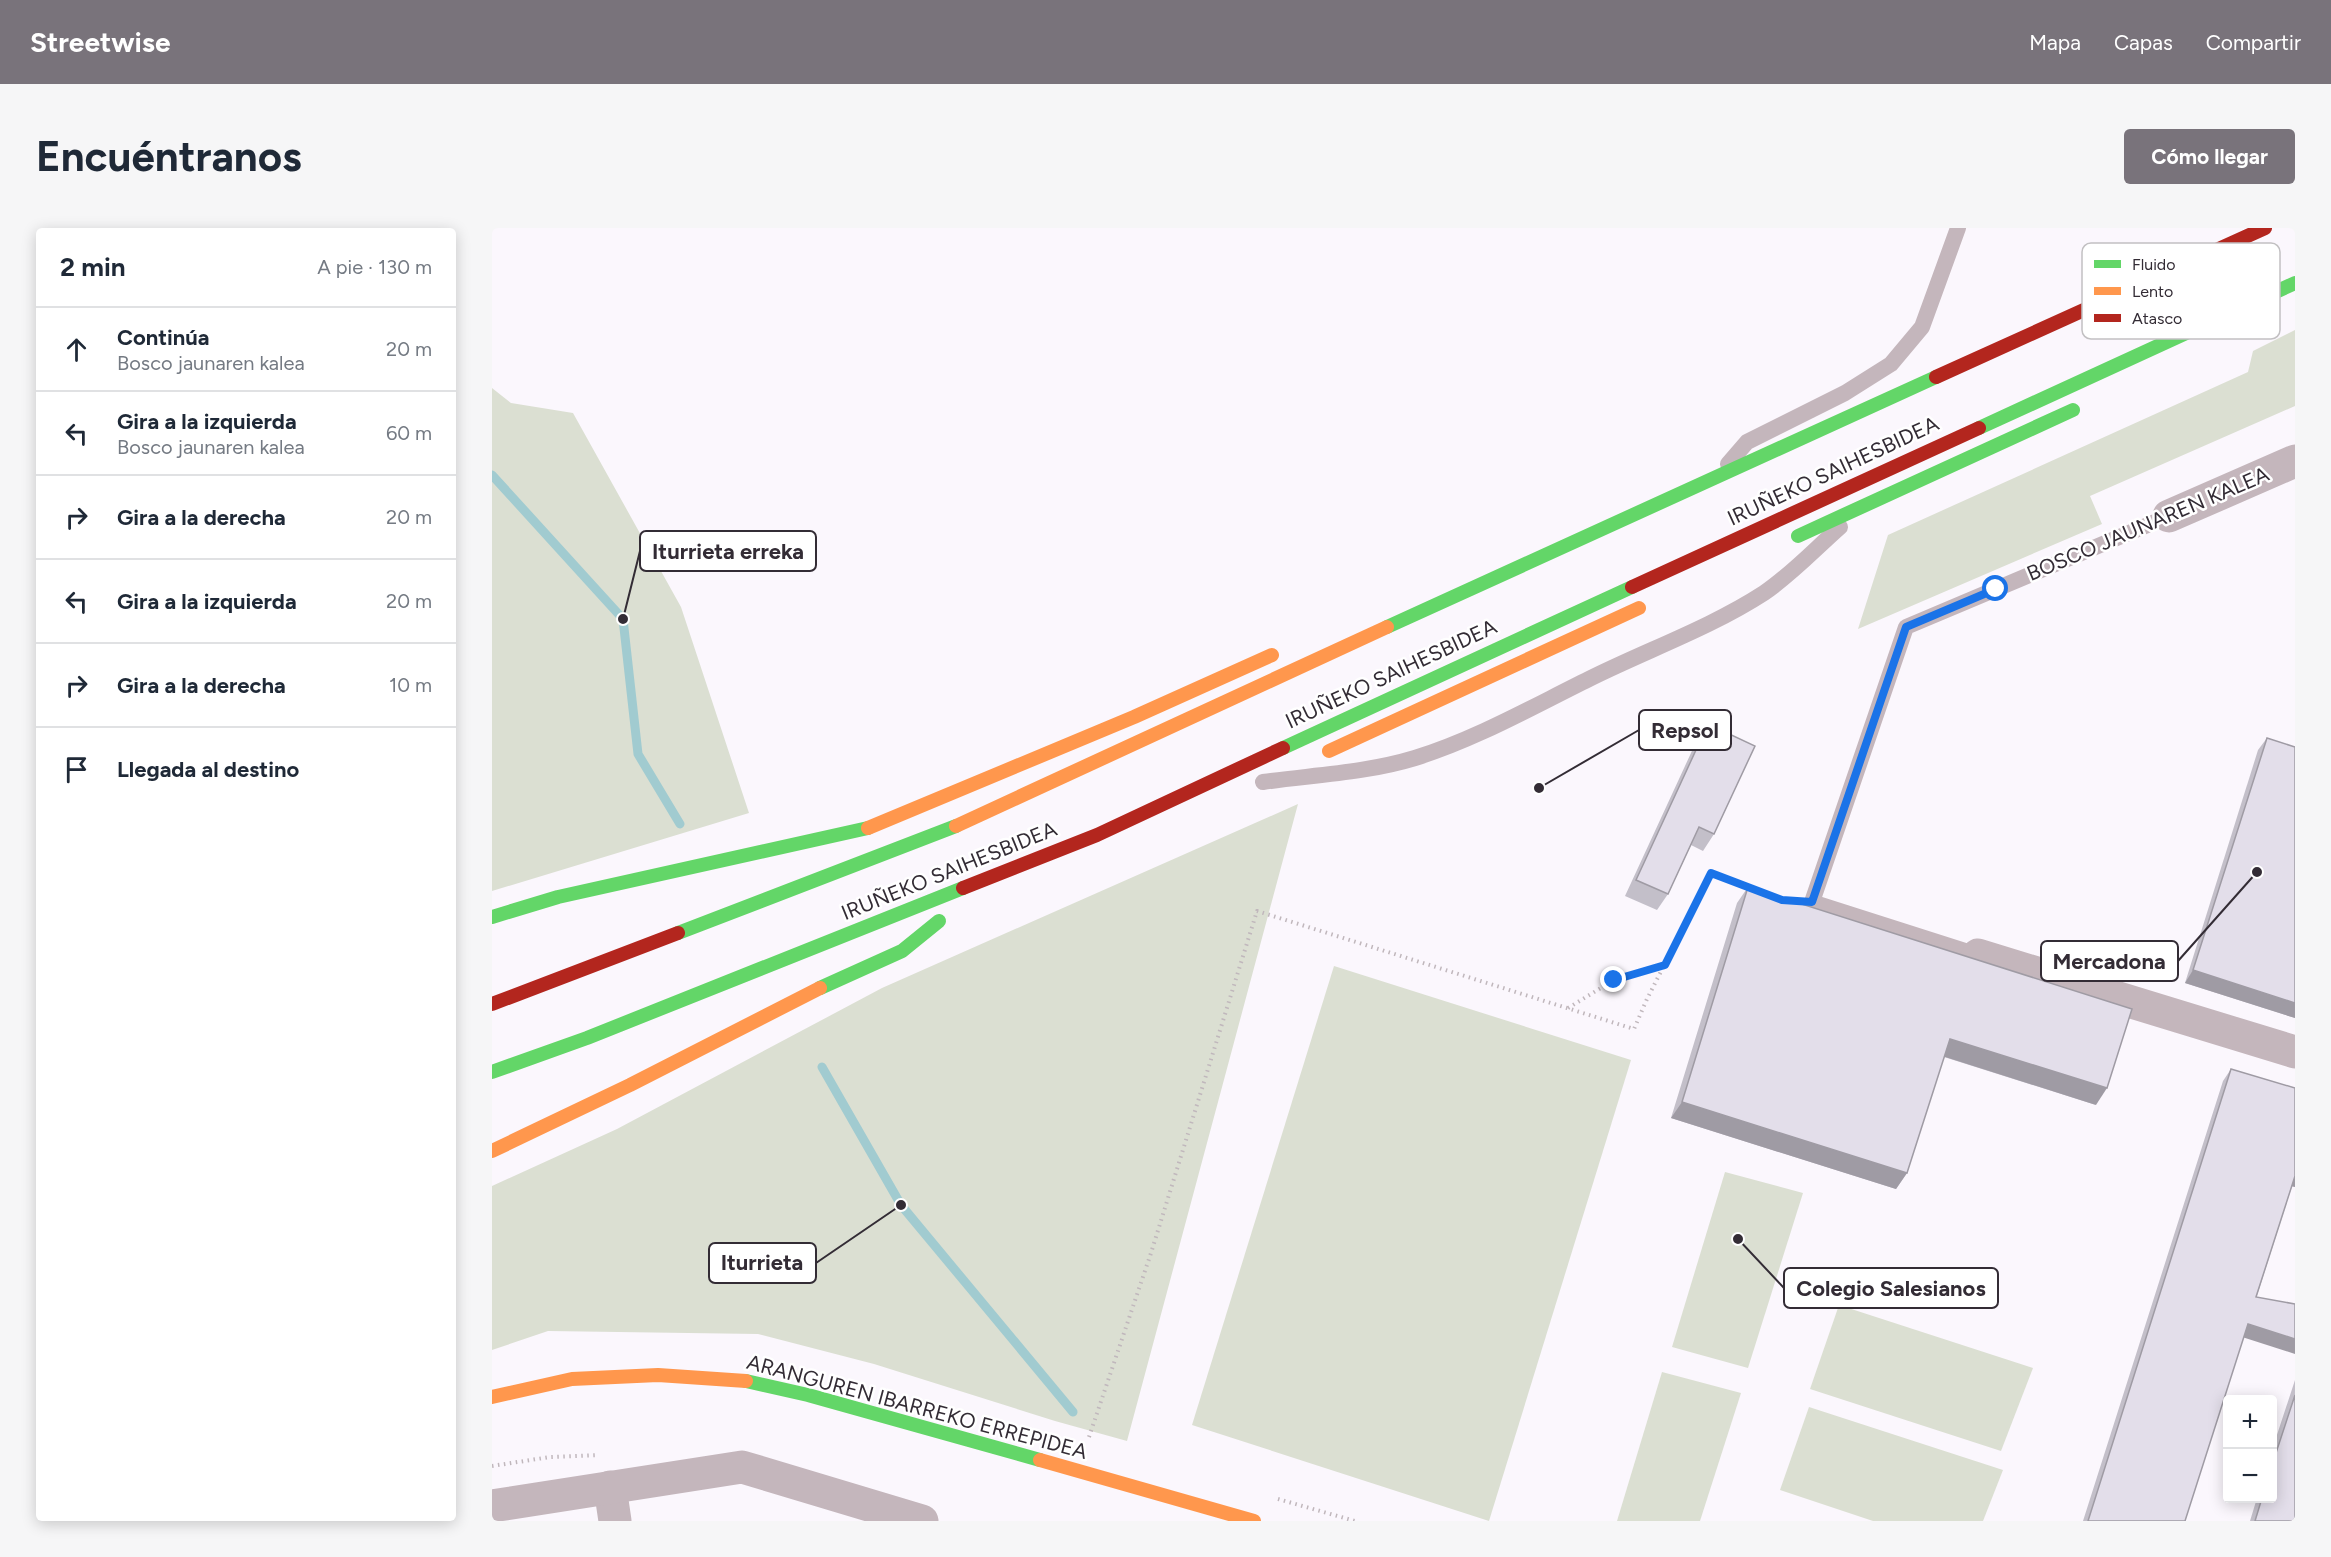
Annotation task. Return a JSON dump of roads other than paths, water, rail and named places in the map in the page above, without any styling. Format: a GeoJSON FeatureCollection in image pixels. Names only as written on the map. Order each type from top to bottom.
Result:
{"type":"FeatureCollection","features":[{"type":"Feature","properties":{"kind":"main road","name":"IRUÑEKO SAIHESBIDEA"},"geometry":{"type":"LineString","coordinates":[[2232,243],[2265,228]]}},
{"type":"Feature","properties":{"kind":"main road","name":"IRUÑEKO SAIHESBIDEA"},"geometry":{"type":"LineString","coordinates":[[2280,290],[2295,283]]}},
{"type":"Feature","properties":{"kind":"main road","name":"IRUÑEKO SAIHESBIDEA"},"geometry":{"type":"LineString","coordinates":[[492,1004],[934,836],[1570,543],[2082,311]]}},
{"type":"Feature","properties":{"kind":"main road","name":"IRUÑEKO SAIHESBIDEA"},"geometry":{"type":"LineString","coordinates":[[492,1072],[587,1038],[1097,835],[2173,339]]}},
{"type":"Feature","properties":{"kind":"main road"},"geometry":{"type":"LineString","coordinates":[[1790,539],[2081,406]]}},
{"type":"Feature","properties":{"kind":"main road"},"geometry":{"type":"LineString","coordinates":[[1506,558],[1570,543]]}},
{"type":"Feature","properties":{"kind":"main road"},"geometry":{"type":"LineString","coordinates":[[1318,756],[1652,603]]}},
{"type":"Feature","properties":{"kind":"main road"},"geometry":{"type":"LineString","coordinates":[[492,917],[558,897],[863,830],[1134,717],[1283,651]]}},
{"type":"Feature","properties":{"kind":"main road"},"geometry":{"type":"LineString","coordinates":[[1257,784],[1300,765]]}},
{"type":"Feature","properties":{"kind":"main road"},"geometry":{"type":"LineString","coordinates":[[492,1151],[630,1085],[846,975],[902,951],[944,919],[896,938]]}},
{"type":"Feature","properties":{"kind":"main road","name":"ARANGUREN IBARREKO ERREPIDEA"},"geometry":{"type":"LineString","coordinates":[[492,1397],[572,1379],[658,1375],[741,1380],[808,1395],[1254,1521]]}},
{"type":"Feature","properties":{"kind":"street","name":"BOSCO JAUNAREN KALEA"},"geometry":{"type":"LineString","coordinates":[[2169,516],[2295,461]]}},
{"type":"Feature","properties":{"kind":"street","name":"BOSCO JAUNAREN KALEA"},"geometry":{"type":"LineString","coordinates":[[1978,955],[2295,1052]]}},
{"type":"Feature","properties":{"kind":"street"},"geometry":{"type":"LineString","coordinates":[[492,1506],[742,1467],[922,1521]]}},
{"type":"Feature","properties":{"kind":"street"},"geometry":{"type":"LineString","coordinates":[[610,1487],[615,1521]]}},
{"type":"Feature","properties":{"kind":"lane"},"geometry":{"type":"LineString","coordinates":[[1719,475],[1747,442],[1845,393],[1891,364],[1922,327],[1958,228]]}},
{"type":"Feature","properties":{"kind":"lane"},"geometry":{"type":"LineString","coordinates":[[1257,784],[1365,769],[1414,758],[1473,736],[1592,677],[1702,627],[1765,592],[1797,567],[1866,505]]}},
{"type":"Feature","properties":{"kind":"lane","name":"BOSCO JAUNAREN KALEA"},"geometry":{"type":"LineString","coordinates":[[1978,955],[1812,902],[1906,627],[2169,516]]}},
{"type":"Feature","properties":{"kind":"waterway"},"geometry":{"type":"LineString","coordinates":[[492,475],[623,619],[638,754],[680,824]]}},
{"type":"Feature","properties":{"kind":"waterway"},"geometry":{"type":"LineString","coordinates":[[822,1067],[901,1205],[1073,1412]]}},
{"type":"Feature","properties":{"kind":"place","name":"Iturrieta erreka"},"geometry":{"type":"Point","coordinates":[623,619]}},
{"type":"Feature","properties":{"kind":"place","name":"Repsol"},"geometry":{"type":"Point","coordinates":[1539,788]}},
{"type":"Feature","properties":{"kind":"place","name":"Mercadona"},"geometry":{"type":"Point","coordinates":[2257,872]}},
{"type":"Feature","properties":{"kind":"place","name":"Iturrieta"},"geometry":{"type":"Point","coordinates":[901,1205]}},
{"type":"Feature","properties":{"kind":"place","name":"Colegio Salesianos"},"geometry":{"type":"Point","coordinates":[1738,1239]}}]}
